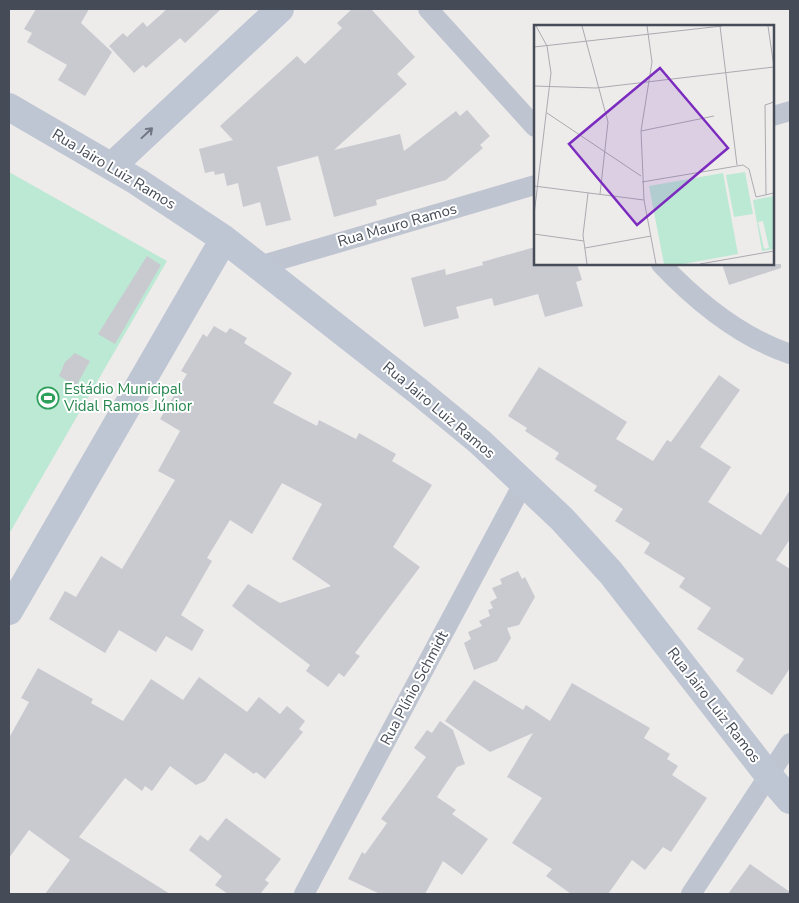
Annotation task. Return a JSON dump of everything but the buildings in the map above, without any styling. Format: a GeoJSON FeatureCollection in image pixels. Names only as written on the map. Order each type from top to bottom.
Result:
{"type":"FeatureCollection","features":[{"type":"Feature","properties":{"kind":"street"},"geometry":{"type":"LineString","coordinates":[[112,166],[280,9]]}},
{"type":"Feature","properties":{"kind":"street"},"geometry":{"type":"LineString","coordinates":[[428,9],[534,126]]}},
{"type":"Feature","properties":{"kind":"street","name":"Rua Jairo Luiz Ramos"},"geometry":{"type":"LineString","coordinates":[[9,107],[112,166],[170,202],[224,239],[418,391],[524,482],[562,519],[611,573],[769,776],[790,800]]}},
{"type":"Feature","properties":{"kind":"street"},"geometry":{"type":"LineString","coordinates":[[774,116],[790,110]]}},
{"type":"Feature","properties":{"kind":"street","name":"Rua Mauro Ramos"},"geometry":{"type":"LineString","coordinates":[[259,266],[534,185]]}},
{"type":"Feature","properties":{"kind":"street"},"geometry":{"type":"LineString","coordinates":[[9,611],[224,239]]}},
{"type":"Feature","properties":{"kind":"street"},"geometry":{"type":"LineString","coordinates":[[662,265],[700,302],[740,330],[790,354]]}},
{"type":"Feature","properties":{"kind":"street","name":"Rua Plínio Schmidt"},"geometry":{"type":"LineString","coordinates":[[304,894],[524,482]]}},
{"type":"Feature","properties":{"kind":"street"},"geometry":{"type":"LineString","coordinates":[[691,894],[790,743]]}},
{"type":"Feature","properties":{"kind":"green space","name":"Estádio Municipal Vidal Ramos Júnior"},"geometry":{"type":"Polygon","coordinates":[[[9,172],[167,261],[9,534],[9,172]]]}},
{"type":"Feature","properties":{"kind":"place","name":"Estádio Municipal Vidal Ramos Júnior"},"geometry":{"type":"Point","coordinates":[48,398]}}]}
